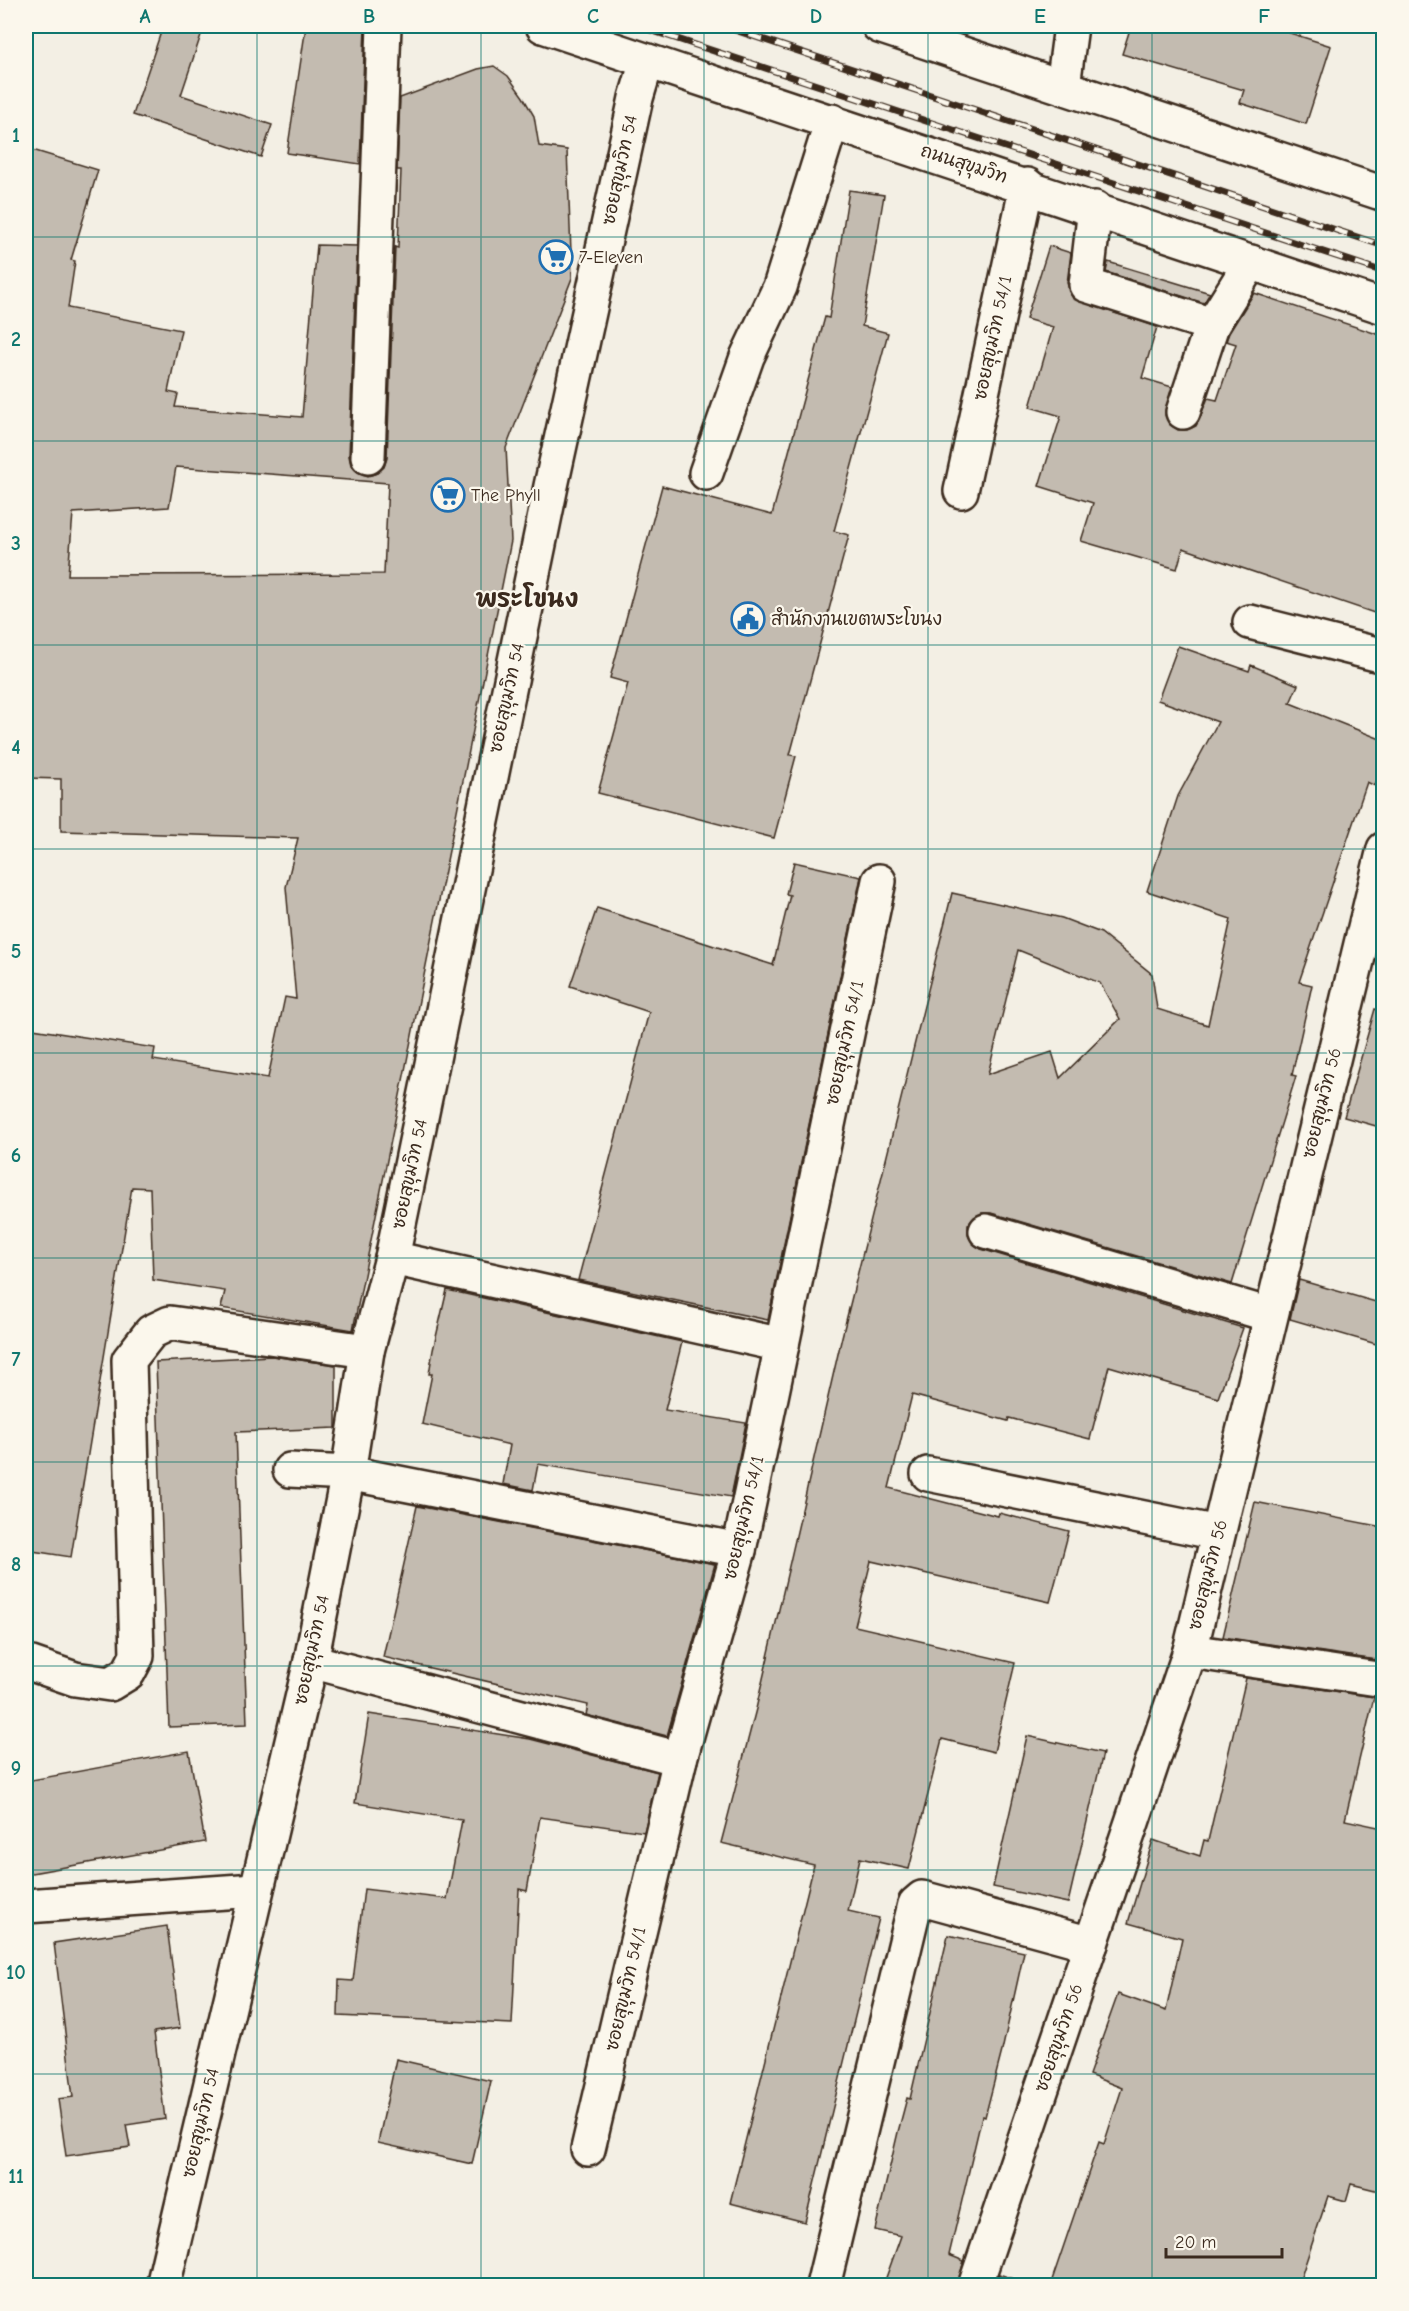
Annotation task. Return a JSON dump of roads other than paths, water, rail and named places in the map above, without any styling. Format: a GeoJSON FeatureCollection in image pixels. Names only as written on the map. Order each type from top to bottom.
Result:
{"type":"FeatureCollection","features":[{"type":"Feature","properties":{"kind":"street"},"geometry":{"type":"LineString","coordinates":[[368,457],[384,26]]}},
{"type":"Feature","properties":{"kind":"street","name":"ถนนสุขุมวิท"},"geometry":{"type":"LineString","coordinates":[[543,26],[1027,185],[1383,307]]}},
{"type":"Feature","properties":{"kind":"street"},"geometry":{"type":"LineString","coordinates":[[879,26],[1383,194]]}},
{"type":"Feature","properties":{"kind":"street"},"geometry":{"type":"LineString","coordinates":[[1063,86],[1071,26]]}},
{"type":"Feature","properties":{"kind":"street","name":"ซอยสุขุมวิท 54"},"geometry":{"type":"LineString","coordinates":[[163,2286],[311,1661],[348,1473],[367,1351],[392,1258],[549,497],[636,99],[647,61]]}},
{"type":"Feature","properties":{"kind":"street"},"geometry":{"type":"LineString","coordinates":[[706,473],[747,357],[780,286],[832,121]]}},
{"type":"Feature","properties":{"kind":"street","name":"ซอยสุขุมวิท 54/1"},"geometry":{"type":"LineString","coordinates":[[961,491],[1027,185]]}},
{"type":"Feature","properties":{"kind":"street"},"geometry":{"type":"LineString","coordinates":[[1095,208],[1086,285],[1212,326]]}},
{"type":"Feature","properties":{"kind":"street"},"geometry":{"type":"LineString","coordinates":[[1183,412],[1212,326],[1251,262]]}},
{"type":"Feature","properties":{"kind":"street"},"geometry":{"type":"LineString","coordinates":[[1250,622],[1383,657]]}},
{"type":"Feature","properties":{"kind":"street","name":"ซอยสุขุมวิท 56"},"geometry":{"type":"LineString","coordinates":[[975,2286],[1190,1651],[1383,849]]}},
{"type":"Feature","properties":{"kind":"street","name":"ซอยสุขุมวิท 54/1"},"geometry":{"type":"LineString","coordinates":[[588,2150],[680,1759],[739,1550],[879,881]]}},
{"type":"Feature","properties":{"kind":"street"},"geometry":{"type":"LineString","coordinates":[[986,1231],[1270,1315]]}},
{"type":"Feature","properties":{"kind":"street"},"geometry":{"type":"LineString","coordinates":[[392,1258],[782,1345]]}},
{"type":"Feature","properties":{"kind":"street"},"geometry":{"type":"LineString","coordinates":[[26,1662],[75,1679],[110,1684],[128,1673],[136,1656],[129,1359],[151,1332],[170,1323],[367,1351]]}},
{"type":"Feature","properties":{"kind":"street"},"geometry":{"type":"LineString","coordinates":[[290,1470],[348,1473],[739,1550]]}},
{"type":"Feature","properties":{"kind":"street"},"geometry":{"type":"LineString","coordinates":[[928,1474],[1218,1533]]}},
{"type":"Feature","properties":{"kind":"street"},"geometry":{"type":"LineString","coordinates":[[1190,1651],[1383,1680]]}},
{"type":"Feature","properties":{"kind":"street"},"geometry":{"type":"LineString","coordinates":[[311,1661],[680,1759]]}},
{"type":"Feature","properties":{"kind":"street"},"geometry":{"type":"LineString","coordinates":[[26,1905],[255,1890]]}},
{"type":"Feature","properties":{"kind":"street"},"geometry":{"type":"LineString","coordinates":[[823,2286],[915,1904],[922,1899],[1091,1944]]}},
{"type":"Feature","properties":{"kind":"railway"},"geometry":{"type":"LineString","coordinates":[[638,26],[1384,272]]}},
{"type":"Feature","properties":{"kind":"railway"},"geometry":{"type":"LineString","coordinates":[[723,26],[1384,246]]}},
{"type":"Feature","properties":{"kind":"place","name":"7-Eleven"},"geometry":{"type":"Point","coordinates":[556,257]}},
{"type":"Feature","properties":{"kind":"place","name":"The Phyll"},"geometry":{"type":"Point","coordinates":[448,495]}},
{"type":"Feature","properties":{"kind":"place","name":"สำนักงานเขตพระโขนง"},"geometry":{"type":"Point","coordinates":[748,619]}},
{"type":"Feature","properties":{"kind":"district","name":"พระโขนง"},"geometry":{"type":"Point","coordinates":[527,599]}}]}
